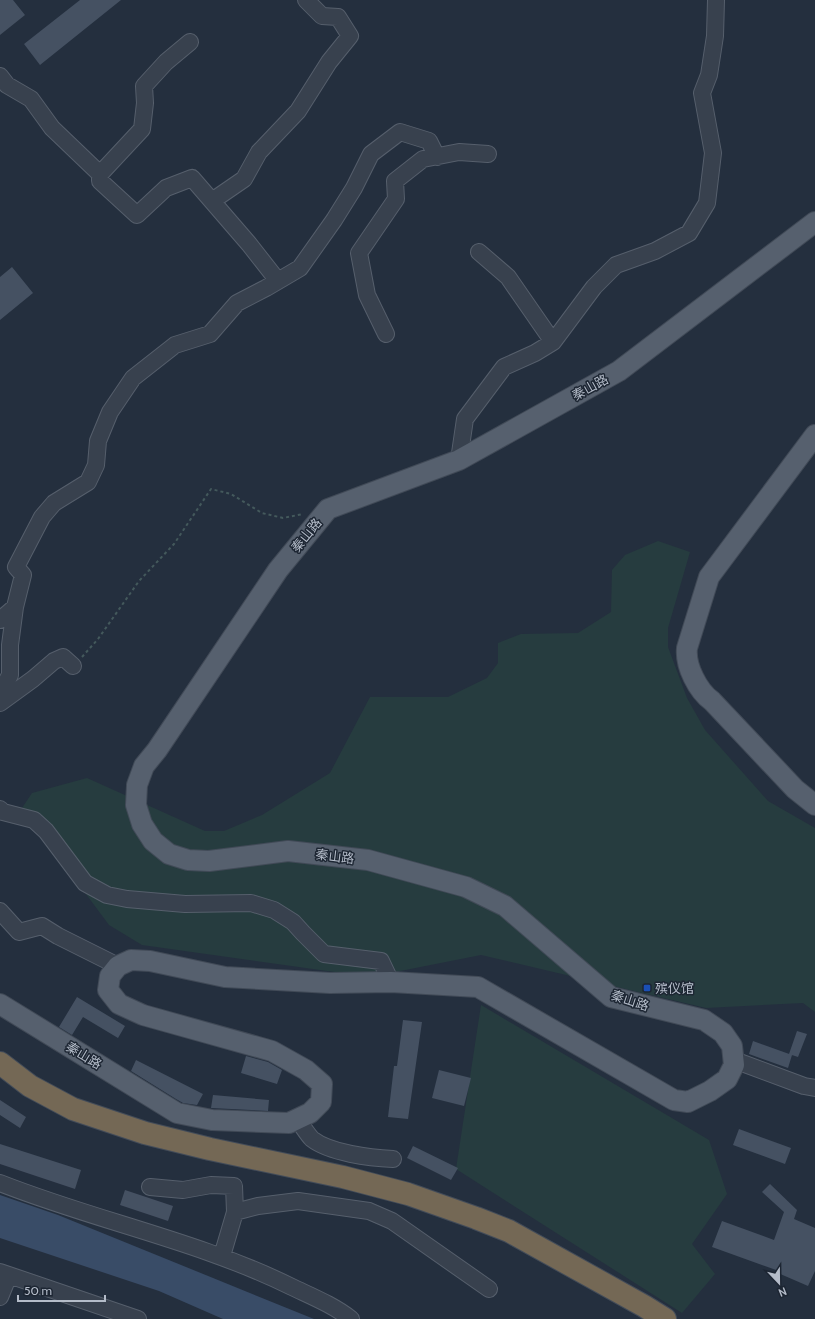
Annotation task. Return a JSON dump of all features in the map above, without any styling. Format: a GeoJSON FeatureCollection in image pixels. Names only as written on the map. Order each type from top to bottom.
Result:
{"type":"FeatureCollection","features":[{"type":"Feature","properties":{"kind":"highway"},"geometry":{"type":"LineString","coordinates":[[0,1063],[30,1086],[73,1109],[144,1133],[363,1182],[408,1194],[510,1231],[665,1319]]}},
{"type":"Feature","properties":{"kind":"highway"},"geometry":{"type":"LineString","coordinates":[[0,1076],[24,1094],[68,1119],[142,1143],[367,1193],[405,1204],[472,1228],[505,1241],[646,1319]]}},
{"type":"Feature","properties":{"kind":"main road","name":"秦山路"},"geometry":{"type":"LineString","coordinates":[[734,1060],[732,1046],[723,1033],[704,1020],[611,997],[505,906],[466,886],[368,860],[288,851],[209,861],[188,860],[169,854],[153,841],[142,824],[136,805],[137,785],[144,766],[157,750],[278,570],[328,509],[459,460],[619,371],[815,222]]}},
{"type":"Feature","properties":{"kind":"main road"},"geometry":{"type":"LineString","coordinates":[[815,435],[709,577],[686,655],[691,673],[706,697],[795,789],[815,806]]}},
{"type":"Feature","properties":{"kind":"main road"},"geometry":{"type":"LineString","coordinates":[[118,966],[131,960],[150,961],[225,977],[330,983],[392,982],[478,987],[674,1100],[688,1102],[710,1091],[727,1079],[734,1065],[734,1060]]}},
{"type":"Feature","properties":{"kind":"main road","name":"秦山路"},"geometry":{"type":"LineString","coordinates":[[0,1004],[176,1113],[212,1120],[289,1123],[310,1113],[321,1102],[322,1084],[306,1070],[272,1052],[143,1015],[119,1004],[108,990],[110,976],[118,966]]}},
{"type":"Feature","properties":{"kind":"street"},"geometry":{"type":"LineString","coordinates":[[212,201],[244,179],[259,152],[298,111],[329,62],[350,36],[338,17],[322,16],[306,0]]}},
{"type":"Feature","properties":{"kind":"street"},"geometry":{"type":"LineString","coordinates":[[459,460],[465,419],[504,367],[535,353],[553,342],[594,287],[616,265],[655,251],[688,233],[707,203],[713,153],[702,93],[709,75],[715,36],[716,0]]}},
{"type":"Feature","properties":{"kind":"street"},"geometry":{"type":"LineString","coordinates":[[190,42],[166,62],[144,86],[145,103],[142,129],[100,174],[100,181],[138,215],[166,188],[192,178],[249,244],[278,281]]}},
{"type":"Feature","properties":{"kind":"street"},"geometry":{"type":"LineString","coordinates":[[4,81],[30,98],[52,128],[100,174]]}},
{"type":"Feature","properties":{"kind":"street"},"geometry":{"type":"LineString","coordinates":[[0,693],[10,675],[10,645],[15,607],[23,575],[16,567],[42,517],[54,504],[88,482],[96,466],[98,441],[110,412],[133,378],[175,345],[210,334],[237,303],[300,268],[334,220],[354,188],[371,154],[400,132],[429,141],[437,156]]}},
{"type":"Feature","properties":{"kind":"street"},"geometry":{"type":"LineString","coordinates":[[386,334],[367,295],[360,253],[396,199],[395,181],[423,160],[459,152],[488,154]]}},
{"type":"Feature","properties":{"kind":"street"},"geometry":{"type":"LineString","coordinates":[[479,252],[508,277],[553,342]]}},
{"type":"Feature","properties":{"kind":"street"},"geometry":{"type":"LineString","coordinates":[[0,620],[15,607]]}},
{"type":"Feature","properties":{"kind":"street"},"geometry":{"type":"LineString","coordinates":[[0,703],[54,661],[63,657],[73,666]]}},
{"type":"Feature","properties":{"kind":"street"},"geometry":{"type":"LineString","coordinates":[[0,809],[3,812],[34,820],[46,832],[85,883],[107,895],[127,899],[185,904],[251,903],[274,910],[293,922],[324,954],[381,961],[392,982]]}},
{"type":"Feature","properties":{"kind":"street"},"geometry":{"type":"LineString","coordinates":[[0,911],[20,932],[42,926],[58,936],[118,966]]}},
{"type":"Feature","properties":{"kind":"street"},"geometry":{"type":"LineString","coordinates":[[734,1060],[804,1086],[815,1088]]}},
{"type":"Feature","properties":{"kind":"street"},"geometry":{"type":"LineString","coordinates":[[297,1119],[312,1139],[332,1149],[372,1158],[393,1159]]}},
{"type":"Feature","properties":{"kind":"street"},"geometry":{"type":"LineString","coordinates":[[0,1183],[90,1216],[222,1256],[269,1275],[339,1310],[351,1319]]}},
{"type":"Feature","properties":{"kind":"street"},"geometry":{"type":"LineString","coordinates":[[150,1187],[183,1190],[211,1185],[234,1186],[236,1212],[222,1256]]}},
{"type":"Feature","properties":{"kind":"street"},"geometry":{"type":"LineString","coordinates":[[236,1212],[258,1206],[298,1201],[369,1211],[392,1221],[489,1289]]}},
{"type":"Feature","properties":{"kind":"street"},"geometry":{"type":"LineString","coordinates":[[0,1297],[4,1274],[122,1316],[138,1319]]}},
{"type":"Feature","properties":{"kind":"path"},"geometry":{"type":"LineString","coordinates":[[73,666],[98,639],[139,581],[174,544],[211,489],[231,494],[262,513],[283,518],[328,509]]}},
{"type":"Feature","properties":{"kind":"green space"},"geometry":{"type":"Polygon","coordinates":[[[658,541],[690,552],[668,628],[668,647],[687,698],[705,730],[768,801],[815,828],[815,1012],[803,1003],[706,1008],[481,955],[370,977],[142,945],[109,925],[22,808],[32,793],[87,778],[205,831],[224,831],[262,815],[330,773],[370,697],[448,697],[487,678],[498,663],[498,643],[521,634],[578,633],[611,612],[612,570],[625,555],[658,541]]]}},
{"type":"Feature","properties":{"kind":"green space"},"geometry":{"type":"Polygon","coordinates":[[[481,1005],[709,1140],[727,1194],[692,1244],[715,1274],[682,1313],[456,1169],[481,1005]]]}},
{"type":"Feature","properties":{"kind":"water"},"geometry":{"type":"Polygon","coordinates":[[[0,1195],[58,1215],[314,1319],[223,1319],[159,1291],[0,1238],[0,1195]]]}},
{"type":"Feature","properties":{"kind":"building"},"geometry":{"type":"Polygon","coordinates":[[[0,0],[13,0],[25,15],[0,35],[0,0]]]}},
{"type":"Feature","properties":{"kind":"building"},"geometry":{"type":"Polygon","coordinates":[[[80,0],[121,0],[40,65],[24,44],[80,0]]]}},
{"type":"Feature","properties":{"kind":"building"},"geometry":{"type":"Polygon","coordinates":[[[12,267],[33,293],[0,320],[0,277],[12,267]]]}},
{"type":"Feature","properties":{"kind":"building"},"geometry":{"type":"Polygon","coordinates":[[[77,997],[125,1026],[118,1038],[83,1017],[72,1035],[59,1027],[77,997]]]}},
{"type":"Feature","properties":{"kind":"building"},"geometry":{"type":"Polygon","coordinates":[[[403,1020],[422,1022],[408,1119],[388,1117],[394,1066],[397,1066],[403,1020]]]}},
{"type":"Feature","properties":{"kind":"building"},"geometry":{"type":"Polygon","coordinates":[[[797,1031],[807,1034],[798,1057],[789,1054],[797,1031]]]}},
{"type":"Feature","properties":{"kind":"building"},"geometry":{"type":"Polygon","coordinates":[[[753,1041],[792,1055],[788,1068],[749,1054],[753,1041]]]}},
{"type":"Feature","properties":{"kind":"building"},"geometry":{"type":"Polygon","coordinates":[[[246,1056],[268,1062],[282,1070],[277,1084],[241,1073],[246,1056]]]}},
{"type":"Feature","properties":{"kind":"building"},"geometry":{"type":"Polygon","coordinates":[[[136,1060],[203,1094],[197,1105],[183,1103],[131,1071],[136,1060]]]}},
{"type":"Feature","properties":{"kind":"building"},"geometry":{"type":"Polygon","coordinates":[[[439,1070],[471,1078],[464,1106],[432,1098],[439,1070]]]}},
{"type":"Feature","properties":{"kind":"building"},"geometry":{"type":"Polygon","coordinates":[[[213,1095],[269,1100],[268,1111],[211,1108],[213,1095]]]}},
{"type":"Feature","properties":{"kind":"building"},"geometry":{"type":"Polygon","coordinates":[[[0,1100],[26,1117],[20,1128],[0,1115],[0,1100]]]}},
{"type":"Feature","properties":{"kind":"building"},"geometry":{"type":"Polygon","coordinates":[[[739,1129],[791,1148],[785,1164],[733,1145],[739,1129]]]}},
{"type":"Feature","properties":{"kind":"building"},"geometry":{"type":"Polygon","coordinates":[[[0,1144],[81,1170],[75,1189],[0,1164],[0,1144]]]}},
{"type":"Feature","properties":{"kind":"building"},"geometry":{"type":"Polygon","coordinates":[[[413,1146],[458,1168],[451,1180],[407,1158],[413,1146]]]}},
{"type":"Feature","properties":{"kind":"building"},"geometry":{"type":"Polygon","coordinates":[[[770,1184],[797,1210],[794,1219],[815,1228],[815,1271],[808,1286],[778,1273],[779,1271],[712,1247],[722,1221],[774,1240],[784,1212],[762,1192],[770,1184]]]}},
{"type":"Feature","properties":{"kind":"building"},"geometry":{"type":"Polygon","coordinates":[[[125,1190],[173,1206],[168,1221],[120,1205],[125,1190]]]}},
{"type":"Feature","properties":{"kind":"place","name":"殡仪馆"},"geometry":{"type":"Point","coordinates":[647,988]}}]}
